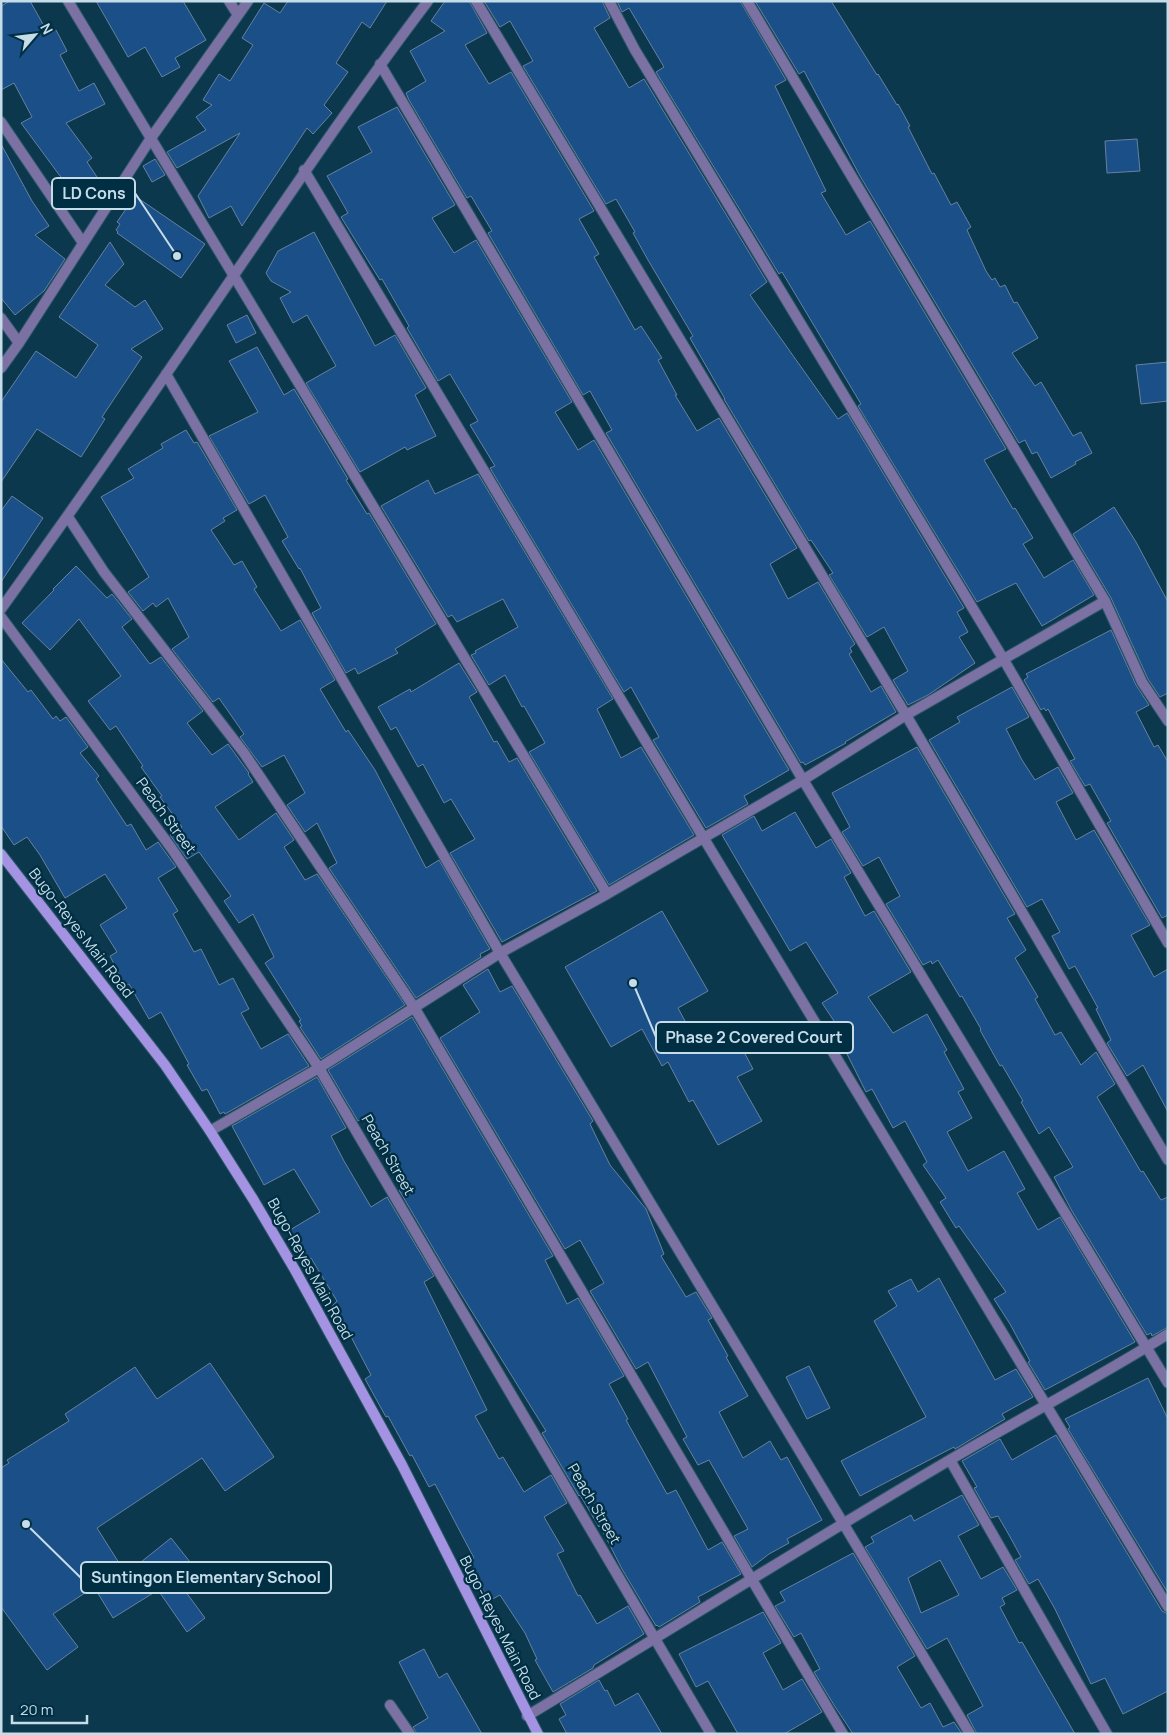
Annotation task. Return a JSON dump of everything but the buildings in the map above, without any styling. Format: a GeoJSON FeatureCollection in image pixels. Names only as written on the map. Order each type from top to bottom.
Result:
{"type":"FeatureCollection","features":[{"type":"Feature","properties":{"kind":"street"},"geometry":{"type":"LineString","coordinates":[[68,1],[607,894]]}},
{"type":"Feature","properties":{"kind":"street"},"geometry":{"type":"LineString","coordinates":[[229,1],[238,15]]}},
{"type":"Feature","properties":{"kind":"street"},"geometry":{"type":"LineString","coordinates":[[1,368],[151,138],[248,1]]}},
{"type":"Feature","properties":{"kind":"street"},"geometry":{"type":"LineString","coordinates":[[1,610],[68,517],[304,170],[428,1]]}},
{"type":"Feature","properties":{"kind":"street"},"geometry":{"type":"LineString","coordinates":[[476,1],[906,715],[1168,1160]]}},
{"type":"Feature","properties":{"kind":"street"},"geometry":{"type":"LineString","coordinates":[[609,1],[635,50],[1004,660],[1168,942]]}},
{"type":"Feature","properties":{"kind":"street"},"geometry":{"type":"LineString","coordinates":[[747,1],[1105,601],[1142,682],[1168,721]]}},
{"type":"Feature","properties":{"kind":"street"},"geometry":{"type":"LineString","coordinates":[[380,64],[803,780],[1168,1383]]}},
{"type":"Feature","properties":{"kind":"street"},"geometry":{"type":"LineString","coordinates":[[1,122],[83,243]]}},
{"type":"Feature","properties":{"kind":"street"},"geometry":{"type":"LineString","coordinates":[[304,170],[703,837],[1168,1607]]}},
{"type":"Feature","properties":{"kind":"street"},"geometry":{"type":"LineString","coordinates":[[1,318],[19,343]]}},
{"type":"Feature","properties":{"kind":"street"},"geometry":{"type":"LineString","coordinates":[[166,374],[500,954],[970,1734]]}},
{"type":"Feature","properties":{"kind":"street"},"geometry":{"type":"LineString","coordinates":[[68,517],[104,572],[244,754],[414,1007],[843,1734]]}},
{"type":"Feature","properties":{"kind":"street"},"geometry":{"type":"LineString","coordinates":[[210,1130],[319,1068],[500,954],[803,780],[906,715],[1105,601]]}},
{"type":"Feature","properties":{"kind":"street","name":"Peach Street"},"geometry":{"type":"LineString","coordinates":[[1,617],[172,849],[319,1068],[711,1734]]}},
{"type":"Feature","properties":{"kind":"street","name":"Bugo-Reyes Main Road"},"geometry":{"type":"LineString","coordinates":[[1,854],[164,1065],[210,1130],[253,1199],[295,1270],[402,1465],[527,1716],[538,1734]]}},
{"type":"Feature","properties":{"kind":"street"},"geometry":{"type":"LineString","coordinates":[[527,1716],[950,1460],[1047,1406],[1168,1334]]}},
{"type":"Feature","properties":{"kind":"street"},"geometry":{"type":"LineString","coordinates":[[950,1460],[1107,1734]]}},
{"type":"Feature","properties":{"kind":"street"},"geometry":{"type":"LineString","coordinates":[[390,1705],[410,1734]]}},
{"type":"Feature","properties":{"kind":"place","name":"LD Cons"},"geometry":{"type":"Point","coordinates":[177,256]}},
{"type":"Feature","properties":{"kind":"place","name":"Phase 2 Covered Court"},"geometry":{"type":"Point","coordinates":[633,983]}},
{"type":"Feature","properties":{"kind":"place","name":"Suntingon Elementary School"},"geometry":{"type":"Point","coordinates":[26,1524]}}]}
